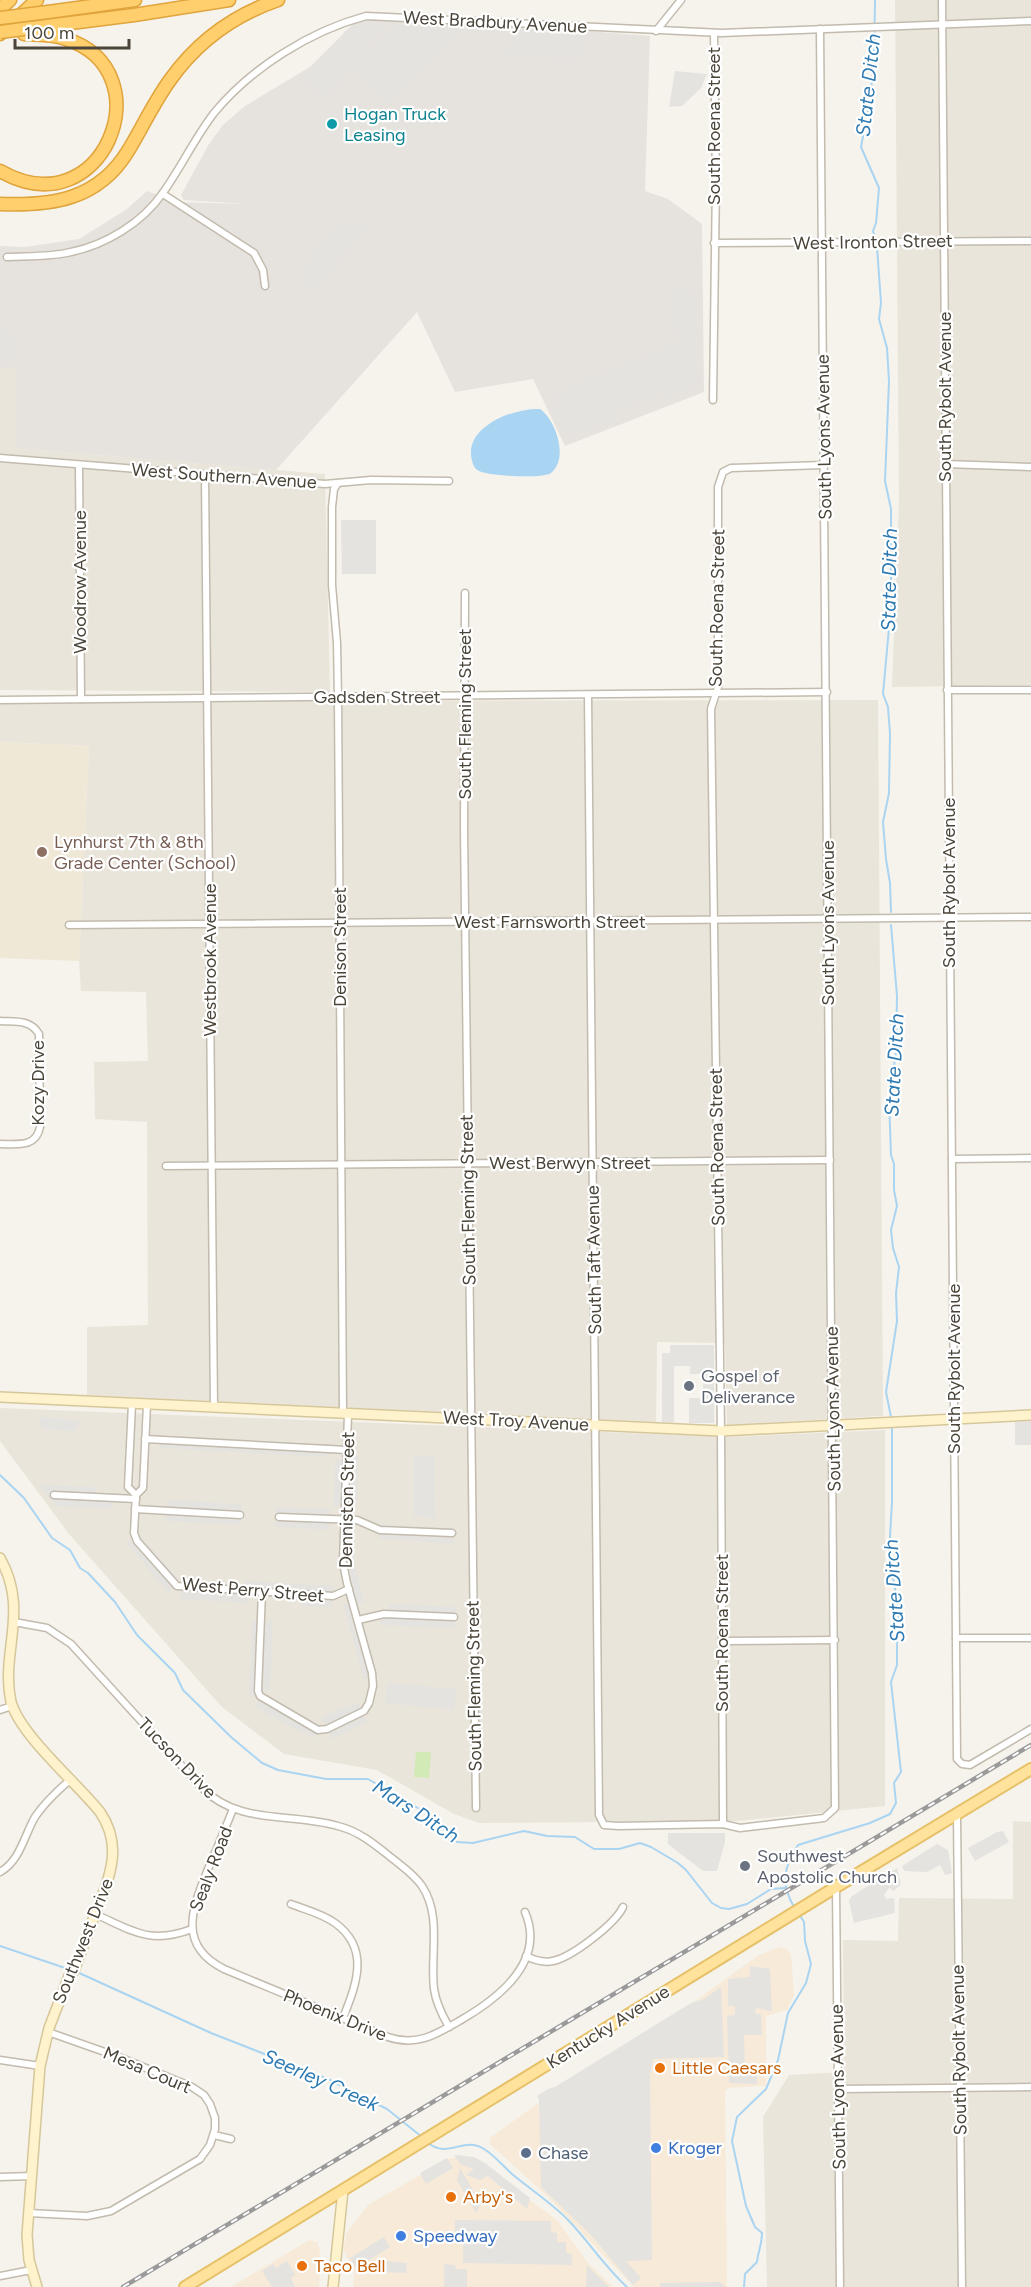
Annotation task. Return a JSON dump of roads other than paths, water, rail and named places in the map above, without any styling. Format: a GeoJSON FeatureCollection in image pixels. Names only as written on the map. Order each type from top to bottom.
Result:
{"type":"FeatureCollection","features":[{"type":"Feature","properties":{"kind":"highway"},"geometry":{"type":"LineString","coordinates":[[0,9],[10,0]]}},
{"type":"Feature","properties":{"kind":"highway"},"geometry":{"type":"LineString","coordinates":[[0,33],[37,0]]}},
{"type":"Feature","properties":{"kind":"highway"},"geometry":{"type":"LineString","coordinates":[[0,18],[135,0]]}},
{"type":"Feature","properties":{"kind":"highway"},"geometry":{"type":"LineString","coordinates":[[0,33],[28,31],[230,0]]}},
{"type":"Feature","properties":{"kind":"highway"},"geometry":{"type":"LineString","coordinates":[[0,204],[52,203],[73,197],[98,184],[114,170],[127,153],[169,81],[196,49],[235,20],[278,0]]}},
{"type":"Feature","properties":{"kind":"highway"},"geometry":{"type":"LineString","coordinates":[[0,171],[10,177],[33,183],[47,184],[68,179],[87,169],[97,160],[111,139],[116,122],[113,87],[108,74],[93,54],[77,43],[62,37],[28,31]]}},
{"type":"Feature","properties":{"kind":"main road","name":"Kentucky Avenue"},"geometry":{"type":"LineString","coordinates":[[185,2287],[784,1918],[1031,1769]]}},
{"type":"Feature","properties":{"kind":"street"},"geometry":{"type":"LineString","coordinates":[[656,31],[681,0]]}},
{"type":"Feature","properties":{"kind":"street","name":"South Rybolt Avenue"},"geometry":{"type":"LineString","coordinates":[[942,0],[957,1755],[962,1764],[970,1766],[1031,1729]]}},
{"type":"Feature","properties":{"kind":"street","name":"West Bradbury Avenue"},"geometry":{"type":"LineString","coordinates":[[8,257],[54,255],[82,249],[111,237],[138,219],[163,194],[210,120],[246,81],[268,63],[295,46],[355,19],[376,15],[714,33],[1031,21]]}},
{"type":"Feature","properties":{"kind":"street","name":"South Lyons Avenue"},"geometry":{"type":"LineString","coordinates":[[723,1824],[740,1828],[824,1818],[830,1815],[835,1808],[820,29]]}},
{"type":"Feature","properties":{"kind":"street","name":"South Roena Street"},"geometry":{"type":"LineString","coordinates":[[713,400],[714,33]]}},
{"type":"Feature","properties":{"kind":"street"},"geometry":{"type":"LineString","coordinates":[[163,194],[254,254],[263,270],[265,286]]}},
{"type":"Feature","properties":{"kind":"street","name":"West Ironton Street"},"geometry":{"type":"LineString","coordinates":[[714,243],[1031,241]]}},
{"type":"Feature","properties":{"kind":"street","name":"West Southern Avenue"},"geometry":{"type":"LineString","coordinates":[[0,458],[325,484],[370,480],[448,481]]}},
{"type":"Feature","properties":{"kind":"street"},"geometry":{"type":"LineString","coordinates":[[945,464],[1031,467]]}},
{"type":"Feature","properties":{"kind":"street","name":"Woodrow Avenue"},"geometry":{"type":"LineString","coordinates":[[79,465],[81,699]]}},
{"type":"Feature","properties":{"kind":"street","name":"South Roena Street"},"geometry":{"type":"LineString","coordinates":[[723,1824],[721,1431],[711,709],[717,694],[718,487],[723,472],[740,468],[825,465]]}},
{"type":"Feature","properties":{"kind":"street","name":"Westbrook Avenue"},"geometry":{"type":"LineString","coordinates":[[205,475],[214,1408]]}},
{"type":"Feature","properties":{"kind":"street","name":"Denison Street"},"geometry":{"type":"LineString","coordinates":[[338,483],[333,497],[332,574],[338,697],[346,1414]]}},
{"type":"Feature","properties":{"kind":"street","name":"South Fleming Street"},"geometry":{"type":"LineString","coordinates":[[465,593],[468,1163],[476,1808]]}},
{"type":"Feature","properties":{"kind":"street"},"geometry":{"type":"LineString","coordinates":[[947,690],[1031,690]]}},
{"type":"Feature","properties":{"kind":"street","name":"Gadsden Street"},"geometry":{"type":"LineString","coordinates":[[0,700],[827,692]]}},
{"type":"Feature","properties":{"kind":"street","name":"South Taft Avenue"},"geometry":{"type":"LineString","coordinates":[[588,695],[599,1815],[604,1825],[723,1824]]}},
{"type":"Feature","properties":{"kind":"street","name":"West Farnsworth Street"},"geometry":{"type":"LineString","coordinates":[[69,925],[1031,917]]}},
{"type":"Feature","properties":{"kind":"street","name":"Kozy Drive"},"geometry":{"type":"LineString","coordinates":[[0,1021],[25,1022],[35,1028],[40,1038],[40,1131],[35,1139],[24,1144],[0,1144]]}},
{"type":"Feature","properties":{"kind":"street"},"geometry":{"type":"LineString","coordinates":[[952,1159],[1031,1158]]}},
{"type":"Feature","properties":{"kind":"street","name":"West Berwyn Street"},"geometry":{"type":"LineString","coordinates":[[166,1166],[830,1160]]}},
{"type":"Feature","properties":{"kind":"street","name":"West Troy Avenue"},"geometry":{"type":"LineString","coordinates":[[0,1397],[721,1431],[1031,1415]]}},
{"type":"Feature","properties":{"kind":"street","name":"West Perry Street"},"geometry":{"type":"LineString","coordinates":[[132,1404],[128,1487],[136,1497]]}},
{"type":"Feature","properties":{"kind":"street","name":"West Perry Street"},"geometry":{"type":"LineString","coordinates":[[147,1405],[143,1488],[136,1497],[135,1538],[177,1586],[333,1596],[348,1589]]}},
{"type":"Feature","properties":{"kind":"street","name":"Denniston Street"},"geometry":{"type":"LineString","coordinates":[[262,1592],[259,1694],[263,1699],[318,1730],[327,1729],[364,1711],[369,1703],[373,1678],[343,1563],[346,1414]]}},
{"type":"Feature","properties":{"kind":"street"},"geometry":{"type":"LineString","coordinates":[[145,1439],[347,1450]]}},
{"type":"Feature","properties":{"kind":"street"},"geometry":{"type":"LineString","coordinates":[[54,1496],[136,1497]]}},
{"type":"Feature","properties":{"kind":"street"},"geometry":{"type":"LineString","coordinates":[[135,1509],[240,1515]]}},
{"type":"Feature","properties":{"kind":"street"},"geometry":{"type":"LineString","coordinates":[[279,1516],[357,1520],[380,1530],[452,1533]]}},
{"type":"Feature","properties":{"kind":"street","name":"Southwest Drive"},"geometry":{"type":"LineString","coordinates":[[0,1558],[12,1589],[14,1622],[8,1675],[12,1706],[22,1724],[100,1812],[112,1838],[114,1855],[112,1870],[48,2032],[40,2066],[27,2242],[31,2270],[37,2287]]}},
{"type":"Feature","properties":{"kind":"street"},"geometry":{"type":"LineString","coordinates":[[358,1620],[384,1614],[454,1617]]}},
{"type":"Feature","properties":{"kind":"street","name":"Tucson Drive"},"geometry":{"type":"LineString","coordinates":[[14,1622],[47,1628],[71,1644],[206,1792],[233,1809],[256,1815],[326,1823],[350,1830],[371,1842],[415,1877],[431,1906],[435,1990],[448,2027]]}},
{"type":"Feature","properties":{"kind":"street"},"geometry":{"type":"LineString","coordinates":[[956,1638],[1031,1638]]}},
{"type":"Feature","properties":{"kind":"street"},"geometry":{"type":"LineString","coordinates":[[723,1641],[835,1640]]}},
{"type":"Feature","properties":{"kind":"street"},"geometry":{"type":"LineString","coordinates":[[0,1710],[12,1706]]}},
{"type":"Feature","properties":{"kind":"street"},"geometry":{"type":"LineString","coordinates":[[0,1872],[15,1858],[33,1820],[43,1805],[71,1779]]}},
{"type":"Feature","properties":{"kind":"street","name":"Sealy Road"},"geometry":{"type":"LineString","coordinates":[[192,1929],[194,1906],[233,1809]]}},
{"type":"Feature","properties":{"kind":"street","name":"South Rybolt Avenue"},"geometry":{"type":"LineString","coordinates":[[957,1814],[962,2287]]}},
{"type":"Feature","properties":{"kind":"street","name":"South Lyons Avenue"},"geometry":{"type":"LineString","coordinates":[[836,1887],[840,2287]]}},
{"type":"Feature","properties":{"kind":"street"},"geometry":{"type":"LineString","coordinates":[[291,1904],[335,1923],[347,1935],[354,1948],[358,1965],[357,1980],[343,2018]]}},
{"type":"Feature","properties":{"kind":"street"},"geometry":{"type":"LineString","coordinates":[[525,1912],[531,1933],[526,1956],[546,1962],[562,1958],[613,1923],[623,1907]]}},
{"type":"Feature","properties":{"kind":"street"},"geometry":{"type":"LineString","coordinates":[[95,1914],[136,1932],[157,1937],[171,1936],[192,1929]]}},
{"type":"Feature","properties":{"kind":"street","name":"Phoenix Drive"},"geometry":{"type":"LineString","coordinates":[[192,1929],[200,1949],[214,1964],[388,2037],[406,2041],[431,2037],[484,2006],[501,1993],[526,1956]]}},
{"type":"Feature","properties":{"kind":"street","name":"Mesa Court"},"geometry":{"type":"LineString","coordinates":[[48,2032],[119,2057],[198,2091],[208,2101],[213,2111],[214,2135]]}},
{"type":"Feature","properties":{"kind":"street"},"geometry":{"type":"LineString","coordinates":[[0,2060],[40,2066]]}},
{"type":"Feature","properties":{"kind":"street"},"geometry":{"type":"LineString","coordinates":[[838,2089],[1031,2087]]}},
{"type":"Feature","properties":{"kind":"street"},"geometry":{"type":"LineString","coordinates":[[29,2213],[87,2216],[111,2211],[200,2158],[209,2148],[214,2135],[231,2139]]}},
{"type":"Feature","properties":{"kind":"street"},"geometry":{"type":"LineString","coordinates":[[0,2177],[32,2176]]}},
{"type":"Feature","properties":{"kind":"street"},"geometry":{"type":"LineString","coordinates":[[333,2287],[344,2190]]}},
{"type":"Feature","properties":{"kind":"street"},"geometry":{"type":"LineString","coordinates":[[0,2276],[31,2270]]}},
{"type":"Feature","properties":{"kind":"water"},"geometry":{"type":"Polygon","coordinates":[[[529,409],[540,409],[546,414],[555,430],[560,449],[556,467],[551,473],[538,476],[504,475],[484,473],[475,468],[471,455],[472,444],[485,427],[506,415],[529,409]]]}},
{"type":"Feature","properties":{"kind":"waterway","name":"State Ditch"},"geometry":{"type":"LineString","coordinates":[[875,0],[874,60],[870,99],[861,147],[879,188],[876,223],[873,231],[875,237]]}},
{"type":"Feature","properties":{"kind":"waterway","name":"State Ditch"},"geometry":{"type":"LineString","coordinates":[[877,247],[881,303],[879,319],[887,348],[889,381],[885,481],[891,509],[891,606],[883,694],[888,707],[890,734],[889,793],[883,822],[891,912]]}},
{"type":"Feature","properties":{"kind":"waterway","name":"State Ditch"},"geometry":{"type":"LineString","coordinates":[[891,925],[897,996],[896,1052],[889,1099],[891,1155],[894,1164],[894,1190],[897,1206],[891,1230],[893,1248],[899,1267],[896,1293],[897,1321],[886,1392],[891,1417]]}},
{"type":"Feature","properties":{"kind":"waterway","name":"State Ditch"},"geometry":{"type":"LineString","coordinates":[[794,1907],[787,1891],[786,1876],[789,1861],[798,1845],[870,1823],[890,1814],[896,1803],[894,1783],[901,1772],[891,1682],[897,1665],[899,1635],[898,1607],[889,1554],[892,1428]]}},
{"type":"Feature","properties":{"kind":"waterway","name":"Mars Ditch"},"geometry":{"type":"LineString","coordinates":[[0,1475],[24,1498],[52,1538],[70,1550],[80,1568],[88,1573],[115,1602],[137,1635],[175,1673],[183,1690],[231,1737],[262,1763],[278,1770],[326,1779],[368,1779],[428,1814],[457,1842],[473,1843],[524,1831],[547,1836],[575,1837],[594,1849],[619,1849],[640,1843],[678,1863],[712,1903],[721,1908],[729,1909],[747,1904],[771,1889],[785,1888]]}},
{"type":"Feature","properties":{"kind":"waterway","name":"State Ditch"},"geometry":{"type":"LineString","coordinates":[[744,2287],[745,2274],[757,2262],[762,2233],[755,2227],[746,2206],[732,2141],[737,2117],[766,2089],[778,2060],[788,2013],[806,1983],[811,1964],[805,1941],[804,1922],[799,1914]]}},
{"type":"Feature","properties":{"kind":"waterway","name":"Seerley Creek"},"geometry":{"type":"LineString","coordinates":[[0,1946],[71,1970]]}},
{"type":"Feature","properties":{"kind":"waterway","name":"Seerley Creek"},"geometry":{"type":"LineString","coordinates":[[77,1972],[211,2033],[328,2079],[387,2109],[422,2137]]}},
{"type":"Feature","properties":{"kind":"waterway","name":"Seerley Creek"},"geometry":{"type":"LineString","coordinates":[[428,2143],[443,2149],[469,2145],[488,2151],[512,2174],[562,2214],[627,2287]]}},
{"type":"Feature","properties":{"kind":"railway"},"geometry":{"type":"LineString","coordinates":[[123,2287],[1031,1745]]}},
{"type":"Feature","properties":{"kind":"place","name":"Hogan Truck Leasing"},"geometry":{"type":"Point","coordinates":[332,124]}},
{"type":"Feature","properties":{"kind":"place","name":"Lynhurst 7th & 8th Grade Center (School)"},"geometry":{"type":"Point","coordinates":[42,852]}},
{"type":"Feature","properties":{"kind":"place","name":"Gospel of Deliverance"},"geometry":{"type":"Point","coordinates":[689,1386]}},
{"type":"Feature","properties":{"kind":"place","name":"Southwest Apostolic Church"},"geometry":{"type":"Point","coordinates":[745,1866]}},
{"type":"Feature","properties":{"kind":"place","name":"Little Caesars"},"geometry":{"type":"Point","coordinates":[660,2068]}},
{"type":"Feature","properties":{"kind":"place","name":"Kroger"},"geometry":{"type":"Point","coordinates":[656,2148]}},
{"type":"Feature","properties":{"kind":"place","name":"Chase"},"geometry":{"type":"Point","coordinates":[526,2153]}},
{"type":"Feature","properties":{"kind":"place","name":"Arby's"},"geometry":{"type":"Point","coordinates":[451,2197]}},
{"type":"Feature","properties":{"kind":"place","name":"Speedway"},"geometry":{"type":"Point","coordinates":[401,2236]}},
{"type":"Feature","properties":{"kind":"place","name":"Taco Bell"},"geometry":{"type":"Point","coordinates":[302,2266]}}]}
